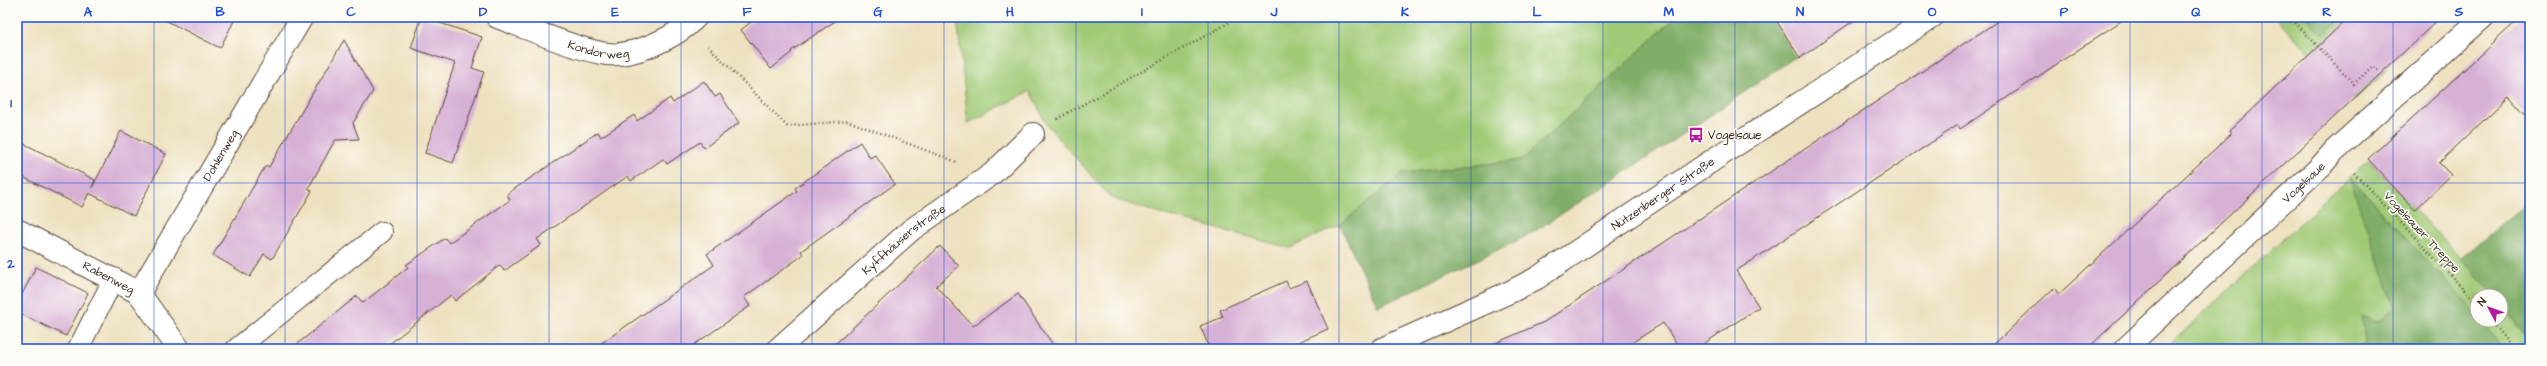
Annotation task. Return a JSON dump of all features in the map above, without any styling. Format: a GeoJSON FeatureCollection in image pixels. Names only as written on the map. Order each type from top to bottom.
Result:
{"type":"FeatureCollection","features":[{"type":"Feature","properties":{"kind":"street","name":"Dohlenweg"},"geometry":{"type":"LineString","coordinates":[[139,292],[302,17]]}},
{"type":"Feature","properties":{"kind":"street","name":"Kondorweg"},"geometry":{"type":"LineString","coordinates":[[497,17],[603,54],[631,52],[658,42],[692,21]]}},
{"type":"Feature","properties":{"kind":"street","name":"Nützenberger Straße"},"geometry":{"type":"LineString","coordinates":[[1382,349],[1512,291],[1537,278],[1722,154],[1932,17]]}},
{"type":"Feature","properties":{"kind":"street","name":"Vogelsaue"},"geometry":{"type":"LineString","coordinates":[[2124,349],[2320,168],[2334,151],[2483,17]]}},
{"type":"Feature","properties":{"kind":"street","name":"Kyffhäuserstraße"},"geometry":{"type":"LineString","coordinates":[[778,349],[911,230],[992,174],[1033,134]]}},
{"type":"Feature","properties":{"kind":"street","name":"Rabenweg"},"geometry":{"type":"LineString","coordinates":[[17,230],[139,292],[179,349]]}},
{"type":"Feature","properties":{"kind":"lane"},"geometry":{"type":"LineString","coordinates":[[236,349],[382,232]]}},
{"type":"Feature","properties":{"kind":"lane"},"geometry":{"type":"LineString","coordinates":[[78,349],[114,278]]}},
{"type":"Feature","properties":{"kind":"path"},"geometry":{"type":"LineString","coordinates":[[1033,134],[1239,17]]}},
{"type":"Feature","properties":{"kind":"path"},"geometry":{"type":"LineString","coordinates":[[2290,17],[2354,84],[2373,66]]}},
{"type":"Feature","properties":{"kind":"path"},"geometry":{"type":"LineString","coordinates":[[692,21],[787,126],[848,121],[992,174]]}},
{"type":"Feature","properties":{"kind":"path","name":"Vogelsauer Treppe"},"geometry":{"type":"LineString","coordinates":[[2354,172],[2469,294]]}},
{"type":"Feature","properties":{"kind":"path"},"geometry":{"type":"LineString","coordinates":[[2496,328],[2512,349]]}},
{"type":"Feature","properties":{"kind":"green space"},"geometry":{"type":"Polygon","coordinates":[[[957,17],[1676,17],[1522,160],[1403,173],[1340,225],[1290,248],[1158,213],[1111,198],[1047,125],[1030,91],[968,123],[957,17]]]}},
{"type":"Feature","properties":{"kind":"green space"},"geometry":{"type":"Polygon","coordinates":[[[1676,17],[1770,17],[1795,57],[1673,141],[1529,235],[1378,307],[1340,225],[1403,173],[1522,160],[1676,17]]]}},
{"type":"Feature","properties":{"kind":"green space"},"geometry":{"type":"Polygon","coordinates":[[[2275,17],[2336,17],[2386,70],[2355,100],[2275,17]]]}},
{"type":"Feature","properties":{"kind":"green space"},"geometry":{"type":"Polygon","coordinates":[[[2306,17],[2336,17],[2339,20],[2323,35],[2306,17]]]}},
{"type":"Feature","properties":{"kind":"green space"},"geometry":{"type":"Polygon","coordinates":[[[2368,160],[2488,288],[2469,288],[2469,307],[2350,178],[2395,308],[2377,321],[2365,345],[2359,349],[2165,349],[2368,160]]]}},
{"type":"Feature","properties":{"kind":"green space"},"geometry":{"type":"Polygon","coordinates":[[[2349,177],[2469,306],[2469,328],[2486,328],[2503,349],[2359,349],[2365,345],[2362,316],[2377,321],[2395,308],[2349,177]]]}},
{"type":"Feature","properties":{"kind":"green space"},"geometry":{"type":"Polygon","coordinates":[[[2530,201],[2530,341],[2509,313],[2509,288],[2489,288],[2461,258],[2530,201]]]}},
{"type":"Feature","properties":{"kind":"green space"},"geometry":{"type":"Polygon","coordinates":[[[2509,313],[2530,341],[2530,349],[2503,349],[2486,328],[2509,328],[2509,313]]]}},
{"type":"Feature","properties":{"kind":"building"},"geometry":{"type":"Polygon","coordinates":[[[159,17],[236,17],[220,48],[159,17]]]}},
{"type":"Feature","properties":{"kind":"building"},"geometry":{"type":"Polygon","coordinates":[[[422,17],[482,37],[472,68],[484,72],[453,163],[425,153],[455,63],[411,48],[422,17]]]}},
{"type":"Feature","properties":{"kind":"building"},"geometry":{"type":"Polygon","coordinates":[[[757,17],[841,17],[791,51],[792,52],[771,69],[741,30],[757,17]]]}},
{"type":"Feature","properties":{"kind":"building"},"geometry":{"type":"Polygon","coordinates":[[[1774,17],[1859,17],[1800,58],[1774,17]]]}},
{"type":"Feature","properties":{"kind":"building"},"geometry":{"type":"Polygon","coordinates":[[[2004,17],[2127,17],[1960,129],[1958,125],[1736,271],[1759,307],[1696,349],[1680,349],[1663,323],[1622,349],[1482,349],[1544,322],[2004,17]]]}},
{"type":"Feature","properties":{"kind":"building"},"geometry":{"type":"Polygon","coordinates":[[[2349,17],[2441,17],[2087,349],[1989,349],[2054,288],[2059,294],[2231,134],[2229,131],[2349,17]]]}},
{"type":"Feature","properties":{"kind":"building"},"geometry":{"type":"Polygon","coordinates":[[[2521,17],[2530,17],[2530,119],[2509,96],[2439,163],[2451,175],[2415,210],[2368,159],[2521,17]]]}},
{"type":"Feature","properties":{"kind":"building"},"geometry":{"type":"Polygon","coordinates":[[[344,40],[373,91],[353,123],[359,139],[335,140],[308,189],[312,191],[272,259],[264,254],[250,277],[213,255],[266,165],[269,167],[344,40]]]}},
{"type":"Feature","properties":{"kind":"building"},"geometry":{"type":"Polygon","coordinates":[[[704,81],[715,97],[720,94],[739,123],[704,148],[700,142],[667,164],[663,159],[631,181],[628,176],[537,239],[541,245],[504,271],[500,265],[455,301],[451,295],[383,349],[291,349],[357,296],[363,303],[408,267],[406,265],[445,238],[449,243],[510,200],[507,194],[598,132],[601,137],[634,115],[637,121],[670,98],[673,103],[704,81]]]}},
{"type":"Feature","properties":{"kind":"building"},"geometry":{"type":"Polygon","coordinates":[[[121,131],[166,154],[134,216],[89,193],[82,207],[17,174],[17,140],[95,180],[92,188],[121,131]]]}},
{"type":"Feature","properties":{"kind":"building"},"geometry":{"type":"Polygon","coordinates":[[[860,142],[870,158],[875,155],[895,184],[801,251],[803,255],[744,297],[750,306],[688,349],[593,349],[714,265],[707,254],[797,191],[795,188],[860,142]]]}},
{"type":"Feature","properties":{"kind":"building"},"geometry":{"type":"Polygon","coordinates":[[[940,246],[959,266],[936,286],[973,326],[1018,294],[1056,349],[830,349],[940,246]]]}},
{"type":"Feature","properties":{"kind":"building"},"geometry":{"type":"Polygon","coordinates":[[[36,267],[88,293],[66,336],[17,312],[17,304],[36,267]]]}},
{"type":"Feature","properties":{"kind":"building"},"geometry":{"type":"Polygon","coordinates":[[[1286,281],[1289,288],[1307,281],[1328,329],[1282,349],[1210,349],[1200,326],[1223,317],[1220,310],[1286,281]]]}},
{"type":"Feature","properties":{"kind":"place","name":"Vogelsaue"},"geometry":{"type":"Point","coordinates":[1696,135]}}]}
